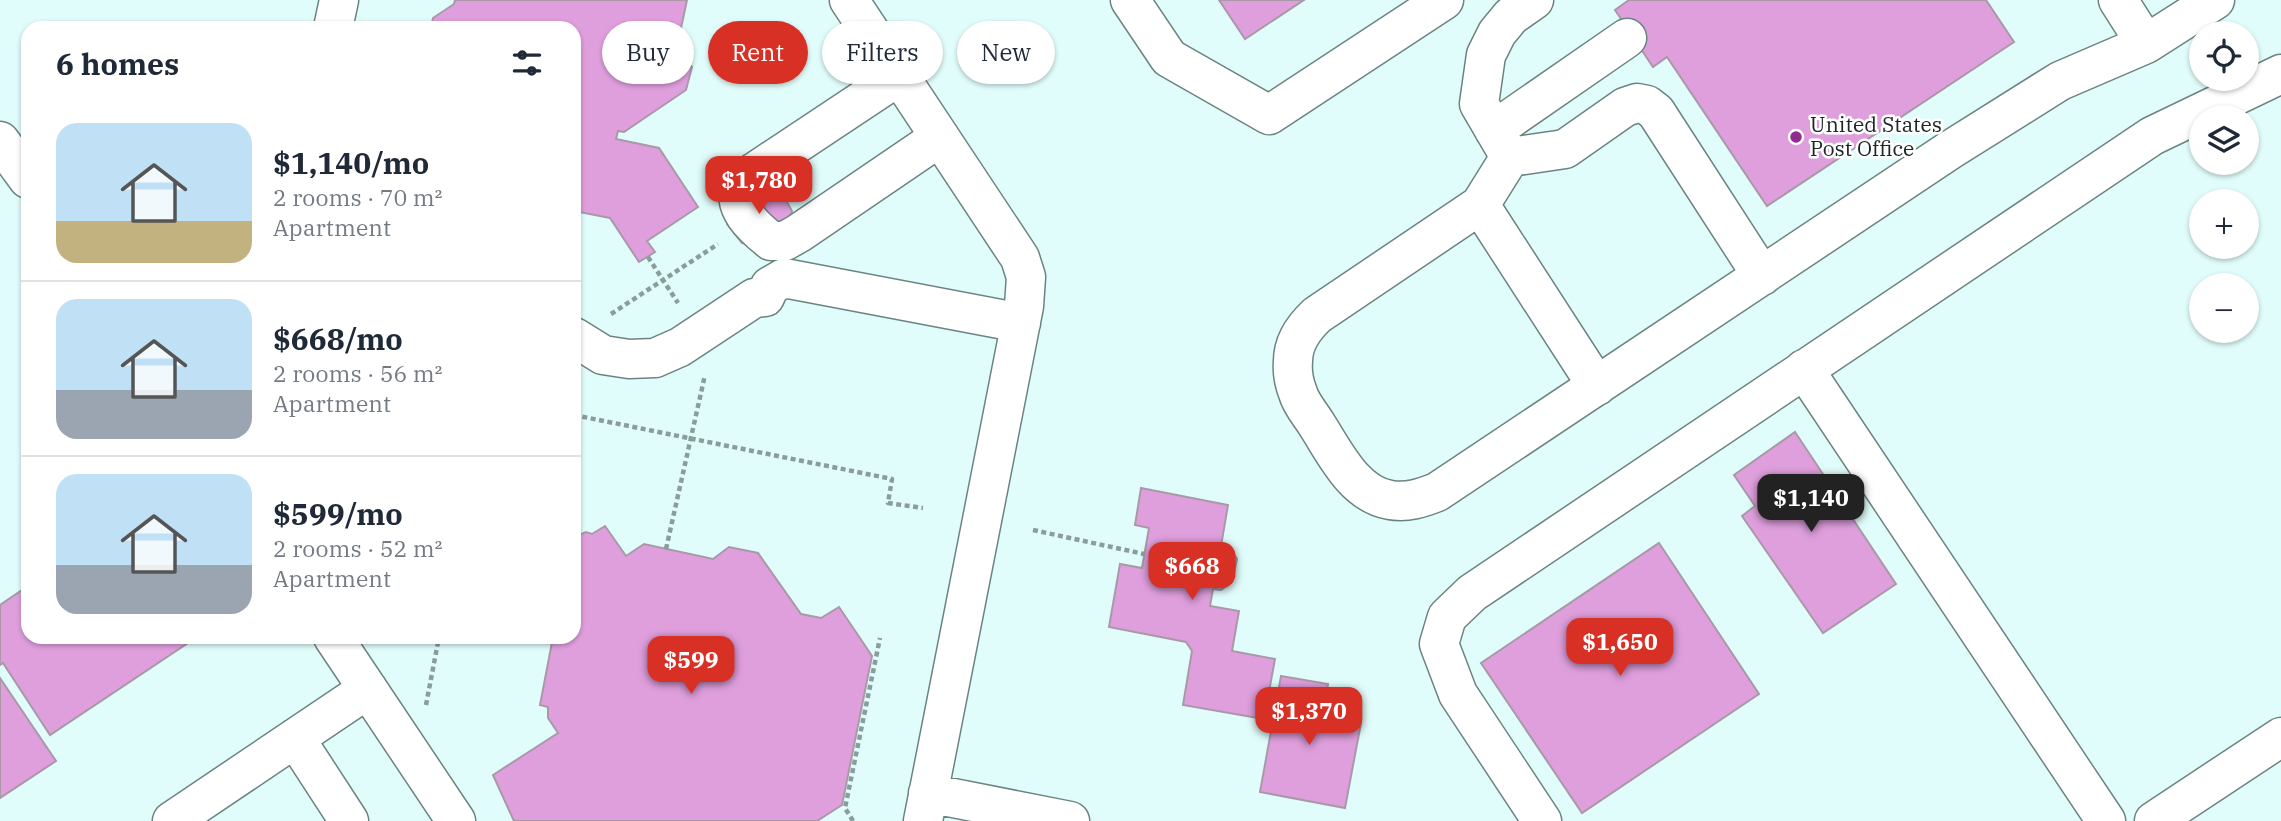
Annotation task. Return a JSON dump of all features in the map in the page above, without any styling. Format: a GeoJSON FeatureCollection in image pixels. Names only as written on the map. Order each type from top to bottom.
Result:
{"type":"FeatureCollection","features":[{"type":"Feature","properties":{"kind":"street"},"geometry":{"type":"LineString","coordinates":[[334,21],[339,0]]}},
{"type":"Feature","properties":{"kind":"street"},"geometry":{"type":"LineString","coordinates":[[849,0],[863,21]]}},
{"type":"Feature","properties":{"kind":"street"},"geometry":{"type":"LineString","coordinates":[[1130,0],[1169,58],[1269,115],[1444,0]]}},
{"type":"Feature","properties":{"kind":"street"},"geometry":{"type":"LineString","coordinates":[[1502,143],[1479,104],[1486,55],[1504,24],[1534,0]]}},
{"type":"Feature","properties":{"kind":"street"},"geometry":{"type":"LineString","coordinates":[[2118,0],[2146,44]]}},
{"type":"Feature","properties":{"kind":"street"},"geometry":{"type":"LineString","coordinates":[[1627,38],[1502,143],[1480,205],[1317,315],[1306,325],[1297,340],[1292,359],[1298,396],[1344,467],[1358,483],[1373,494],[1404,502],[1437,492],[1950,150],[2060,81],[2146,44],[2215,0]]}},
{"type":"Feature","properties":{"kind":"street"},"geometry":{"type":"LineString","coordinates":[[1542,821],[1458,694],[1439,645],[1447,617],[1472,593],[2151,136],[2281,74]]}},
{"type":"Feature","properties":{"kind":"street"},"geometry":{"type":"LineString","coordinates":[[887,84],[756,171],[743,183],[739,195],[744,214],[771,241],[785,241],[940,137]]}},
{"type":"Feature","properties":{"kind":"street"},"geometry":{"type":"LineString","coordinates":[[904,84],[1020,258],[1026,277],[1021,323],[925,807],[1070,821]]}},
{"type":"Feature","properties":{"kind":"street"},"geometry":{"type":"LineString","coordinates":[[1502,143],[1565,149],[1625,107],[1637,103],[1647,105],[1656,112],[1762,276]]}},
{"type":"Feature","properties":{"kind":"street"},"geometry":{"type":"LineString","coordinates":[[0,141],[21,170]]}},
{"type":"Feature","properties":{"kind":"street"},"geometry":{"type":"LineString","coordinates":[[1480,205],[1597,386]]}},
{"type":"Feature","properties":{"kind":"street"},"geometry":{"type":"LineString","coordinates":[[784,278],[785,241]]}},
{"type":"Feature","properties":{"kind":"street"},"geometry":{"type":"LineString","coordinates":[[581,341],[603,355],[629,359],[655,358],[680,347],[754,298],[765,297],[770,286],[784,278],[1021,323]]}},
{"type":"Feature","properties":{"kind":"street"},"geometry":{"type":"LineString","coordinates":[[1804,369],[2106,821]]}},
{"type":"Feature","properties":{"kind":"street"},"geometry":{"type":"LineString","coordinates":[[338,644],[456,821]]}},
{"type":"Feature","properties":{"kind":"street"},"geometry":{"type":"LineString","coordinates":[[172,821],[217,805],[295,738],[368,690]]}},
{"type":"Feature","properties":{"kind":"street"},"geometry":{"type":"LineString","coordinates":[[2154,821],[2281,737]]}},
{"type":"Feature","properties":{"kind":"street"},"geometry":{"type":"LineString","coordinates":[[295,738],[349,821]]}},
{"type":"Feature","properties":{"kind":"path"},"geometry":{"type":"LineString","coordinates":[[607,317],[724,240]]}},
{"type":"Feature","properties":{"kind":"path"},"geometry":{"type":"LineString","coordinates":[[648,257],[685,313]]}},
{"type":"Feature","properties":{"kind":"path"},"geometry":{"type":"LineString","coordinates":[[666,549],[707,367]]}},
{"type":"Feature","properties":{"kind":"path"},"geometry":{"type":"LineString","coordinates":[[581,416],[892,479],[888,503],[923,508]]}},
{"type":"Feature","properties":{"kind":"path"},"geometry":{"type":"LineString","coordinates":[[1033,530],[1144,554]]}},
{"type":"Feature","properties":{"kind":"path"},"geometry":{"type":"LineString","coordinates":[[853,821],[845,808],[880,638]]}},
{"type":"Feature","properties":{"kind":"path"},"geometry":{"type":"LineString","coordinates":[[426,706],[438,644]]}},
{"type":"Feature","properties":{"kind":"building"},"geometry":{"type":"Polygon","coordinates":[[[455,0],[687,0],[683,21],[602,21],[602,84],[688,84],[686,90],[624,132],[618,131],[616,139],[659,148],[698,207],[647,241],[655,252],[639,262],[610,218],[581,212],[581,21],[432,21],[454,4],[455,0]]]}},
{"type":"Feature","properties":{"kind":"building"},"geometry":{"type":"Polygon","coordinates":[[[1219,0],[1304,0],[1245,39],[1219,0]]]}},
{"type":"Feature","properties":{"kind":"building","name":"United States Post Office"},"geometry":{"type":"Polygon","coordinates":[[[1629,0],[1986,0],[2014,42],[1767,206],[1667,57],[1653,67],[1615,10],[1629,0]]]}},
{"type":"Feature","properties":{"kind":"building"},"geometry":{"type":"Polygon","coordinates":[[[757,185],[779,188],[792,211],[785,233],[764,247],[742,243],[727,224],[731,200],[757,185]]]}},
{"type":"Feature","properties":{"kind":"building"},"geometry":{"type":"Polygon","coordinates":[[[1795,432],[1896,584],[1823,633],[1742,516],[1755,506],[1734,475],[1795,432]]]}},
{"type":"Feature","properties":{"kind":"building"},"geometry":{"type":"Polygon","coordinates":[[[1141,488],[1228,505],[1221,546],[1230,548],[1237,559],[1232,582],[1221,590],[1213,589],[1210,606],[1239,611],[1232,651],[1275,659],[1264,719],[1183,705],[1192,651],[1186,642],[1109,627],[1120,564],[1142,568],[1149,528],[1135,525],[1141,488]]]}},
{"type":"Feature","properties":{"kind":"building"},"geometry":{"type":"Polygon","coordinates":[[[605,526],[626,556],[644,544],[713,559],[729,547],[758,553],[801,614],[821,618],[839,607],[872,656],[842,805],[817,821],[514,821],[493,775],[558,733],[548,718],[548,707],[540,705],[552,644],[581,644],[581,534],[592,534],[605,526]]]}},
{"type":"Feature","properties":{"kind":"building"},"geometry":{"type":"Polygon","coordinates":[[[1659,543],[1759,694],[1582,813],[1481,663],[1659,543]]]}},
{"type":"Feature","properties":{"kind":"building"},"geometry":{"type":"Polygon","coordinates":[[[21,591],[21,644],[186,644],[50,735],[3,663],[0,665],[0,605],[21,591]]]}},
{"type":"Feature","properties":{"kind":"building"},"geometry":{"type":"Polygon","coordinates":[[[1281,676],[1328,684],[1322,716],[1361,723],[1345,808],[1260,792],[1281,676]]]}},
{"type":"Feature","properties":{"kind":"building"},"geometry":{"type":"Polygon","coordinates":[[[0,678],[56,761],[0,798],[0,678]]]}},
{"type":"Feature","properties":{"kind":"place","name":"United States Post Office"},"geometry":{"type":"Point","coordinates":[1796,137]}}]}
